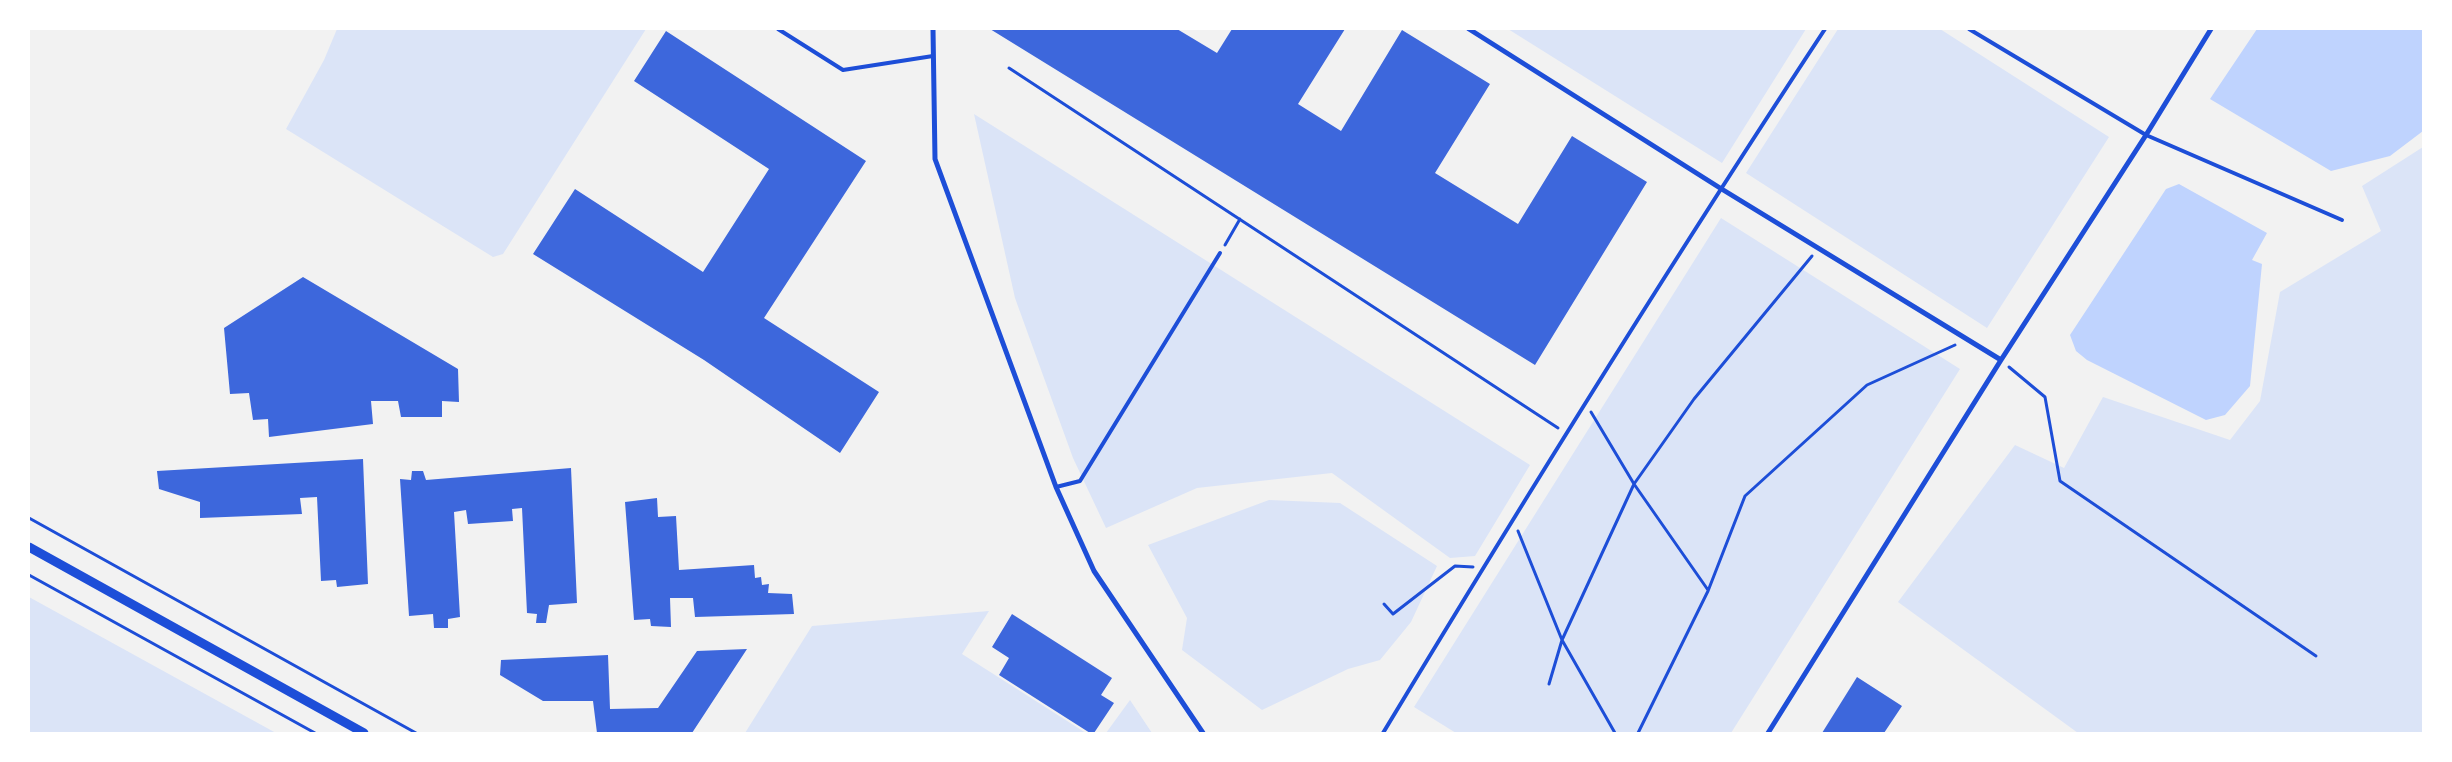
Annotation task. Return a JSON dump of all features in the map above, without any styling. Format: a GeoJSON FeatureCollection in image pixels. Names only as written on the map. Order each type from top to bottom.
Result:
{"type":"FeatureCollection","features":[{"type":"Feature","properties":{"kind":"street"},"geometry":{"type":"LineString","coordinates":[[933,29],[935,159],[1056,487],[1094,572],[1204,733]]}},
{"type":"Feature","properties":{"kind":"street"},"geometry":{"type":"LineString","coordinates":[[1469,29],[1720,188],[2001,360]]}},
{"type":"Feature","properties":{"kind":"street"},"geometry":{"type":"LineString","coordinates":[[1768,733],[2211,29]]}},
{"type":"Feature","properties":{"kind":"street"},"geometry":{"type":"LineString","coordinates":[[29,547],[364,733]]}},
{"type":"Feature","properties":{"kind":"lane"},"geometry":{"type":"LineString","coordinates":[[778,29],[843,70],[933,56]]}},
{"type":"Feature","properties":{"kind":"lane"},"geometry":{"type":"LineString","coordinates":[[1383,733],[1483,567],[1720,188],[1825,29]]}},
{"type":"Feature","properties":{"kind":"lane"},"geometry":{"type":"LineString","coordinates":[[1969,29],[2146,135],[2342,220]]}},
{"type":"Feature","properties":{"kind":"lane"},"geometry":{"type":"LineString","coordinates":[[1056,487],[1080,481],[1220,253]]}},
{"type":"Feature","properties":{"kind":"path"},"geometry":{"type":"LineString","coordinates":[[1009,68],[1567,434]]}},
{"type":"Feature","properties":{"kind":"path"},"geometry":{"type":"LineString","coordinates":[[1220,253],[1240,220]]}},
{"type":"Feature","properties":{"kind":"path"},"geometry":{"type":"LineString","coordinates":[[1549,684],[1562,640],[1634,484],[1694,399],[1818,248]]}},
{"type":"Feature","properties":{"kind":"path"},"geometry":{"type":"LineString","coordinates":[[1638,733],[1708,590],[1745,496],[1867,385],[1968,340]]}},
{"type":"Feature","properties":{"kind":"path"},"geometry":{"type":"LineString","coordinates":[[2001,360],[2046,397],[2060,481],[2316,656]]}},
{"type":"Feature","properties":{"kind":"path"},"geometry":{"type":"LineString","coordinates":[[1586,404],[1634,484],[1708,590]]}},
{"type":"Feature","properties":{"kind":"path"},"geometry":{"type":"LineString","coordinates":[[29,518],[416,733]]}},
{"type":"Feature","properties":{"kind":"path"},"geometry":{"type":"LineString","coordinates":[[1514,519],[1562,640],[1615,733]]}},
{"type":"Feature","properties":{"kind":"path"},"geometry":{"type":"LineString","coordinates":[[1384,604],[1393,614],[1455,566],[1483,567]]}},
{"type":"Feature","properties":{"kind":"path"},"geometry":{"type":"LineString","coordinates":[[29,575],[315,733]]}},
{"type":"Feature","properties":{"kind":"shaded area"},"geometry":{"type":"Polygon","coordinates":[[[337,29],[646,29],[503,254],[493,257],[286,129],[324,60],[337,29]]]}},
{"type":"Feature","properties":{"kind":"shaded area"},"geometry":{"type":"Polygon","coordinates":[[[1508,29],[1806,29],[1722,163],[1508,29]]]}},
{"type":"Feature","properties":{"kind":"shaded area"},"geometry":{"type":"Polygon","coordinates":[[[1838,29],[1940,29],[2109,137],[1987,328],[1746,173],[1838,29]]]}},
{"type":"Feature","properties":{"kind":"shaded area"},"geometry":{"type":"Polygon","coordinates":[[[974,114],[1530,465],[1475,556],[1450,558],[1332,473],[1197,488],[1106,528],[1073,458],[1015,298],[974,114]]]}},
{"type":"Feature","properties":{"kind":"shaded area"},"geometry":{"type":"Polygon","coordinates":[[[2423,147],[2423,733],[2078,733],[1898,602],[2015,445],[2064,468],[2103,397],[2230,440],[2260,401],[2280,292],[2381,231],[2362,186],[2423,147]]]}},
{"type":"Feature","properties":{"kind":"shaded area"},"geometry":{"type":"Polygon","coordinates":[[[1721,218],[1960,369],[1731,733],[1456,733],[1414,707],[1721,218]]]}},
{"type":"Feature","properties":{"kind":"shaded area"},"geometry":{"type":"Polygon","coordinates":[[[1269,500],[1340,503],[1437,566],[1411,622],[1380,660],[1348,669],[1262,710],[1182,650],[1187,618],[1148,545],[1269,500]]]}},
{"type":"Feature","properties":{"kind":"shaded area"},"geometry":{"type":"Polygon","coordinates":[[[29,597],[276,733],[29,733],[29,597]]]}},
{"type":"Feature","properties":{"kind":"shaded area"},"geometry":{"type":"Polygon","coordinates":[[[989,611],[962,654],[1086,733],[745,733],[812,626],[989,611]]]}},
{"type":"Feature","properties":{"kind":"shaded area"},"geometry":{"type":"Polygon","coordinates":[[[1130,700],[1152,733],[1106,733],[1130,700]]]}},
{"type":"Feature","properties":{"kind":"water"},"geometry":{"type":"Polygon","coordinates":[[[2257,29],[2423,29],[2423,131],[2390,156],[2331,171],[2210,99],[2257,29]]]}},
{"type":"Feature","properties":{"kind":"water"},"geometry":{"type":"Polygon","coordinates":[[[2179,184],[2267,233],[2252,260],[2262,264],[2250,386],[2225,415],[2206,420],[2087,360],[2076,351],[2070,335],[2166,189],[2179,184]]]}},
{"type":"Feature","properties":{"kind":"building"},"geometry":{"type":"Polygon","coordinates":[[[990,29],[1177,29],[1217,53],[1232,29],[1345,29],[1298,104],[1341,131],[1402,30],[1490,84],[1435,173],[1518,224],[1572,136],[1647,182],[1535,365],[990,29]]]}},
{"type":"Feature","properties":{"kind":"building"},"geometry":{"type":"Polygon","coordinates":[[[666,31],[866,161],[764,318],[879,392],[840,453],[704,360],[533,254],[575,189],[703,272],[769,169],[634,81],[666,31]]]}},
{"type":"Feature","properties":{"kind":"building"},"geometry":{"type":"Polygon","coordinates":[[[303,277],[458,369],[459,402],[442,401],[442,417],[401,417],[398,401],[371,401],[373,424],[269,437],[268,419],[253,420],[249,393],[230,394],[224,328],[303,277]]]}},
{"type":"Feature","properties":{"kind":"building"},"geometry":{"type":"Polygon","coordinates":[[[363,459],[368,584],[337,587],[336,580],[321,581],[317,497],[300,498],[302,514],[200,518],[200,502],[159,489],[157,471],[363,459]]]}},
{"type":"Feature","properties":{"kind":"building"},"geometry":{"type":"Polygon","coordinates":[[[571,468],[577,603],[549,605],[546,623],[536,623],[537,614],[527,613],[522,508],[512,509],[513,521],[468,524],[466,510],[454,512],[460,617],[448,619],[448,628],[434,628],[433,614],[409,616],[400,479],[411,480],[412,471],[423,471],[426,480],[571,468]]]}},
{"type":"Feature","properties":{"kind":"building"},"geometry":{"type":"Polygon","coordinates":[[[657,498],[658,517],[676,516],[679,570],[754,565],[755,578],[761,577],[762,585],[769,584],[768,593],[792,594],[794,614],[695,617],[693,598],[670,598],[671,627],[651,626],[650,619],[634,620],[625,502],[657,498]]]}},
{"type":"Feature","properties":{"kind":"building"},"geometry":{"type":"Polygon","coordinates":[[[1012,614],[1112,678],[1101,695],[1114,703],[1094,733],[1090,733],[999,675],[1009,658],[992,647],[1012,614]]]}},
{"type":"Feature","properties":{"kind":"building"},"geometry":{"type":"Polygon","coordinates":[[[747,649],[692,733],[597,733],[593,701],[543,701],[500,675],[501,660],[608,655],[610,709],[658,708],[697,651],[747,649]]]}},
{"type":"Feature","properties":{"kind":"building"},"geometry":{"type":"Polygon","coordinates":[[[1857,677],[1902,706],[1884,733],[1822,733],[1857,677]]]}}]}
